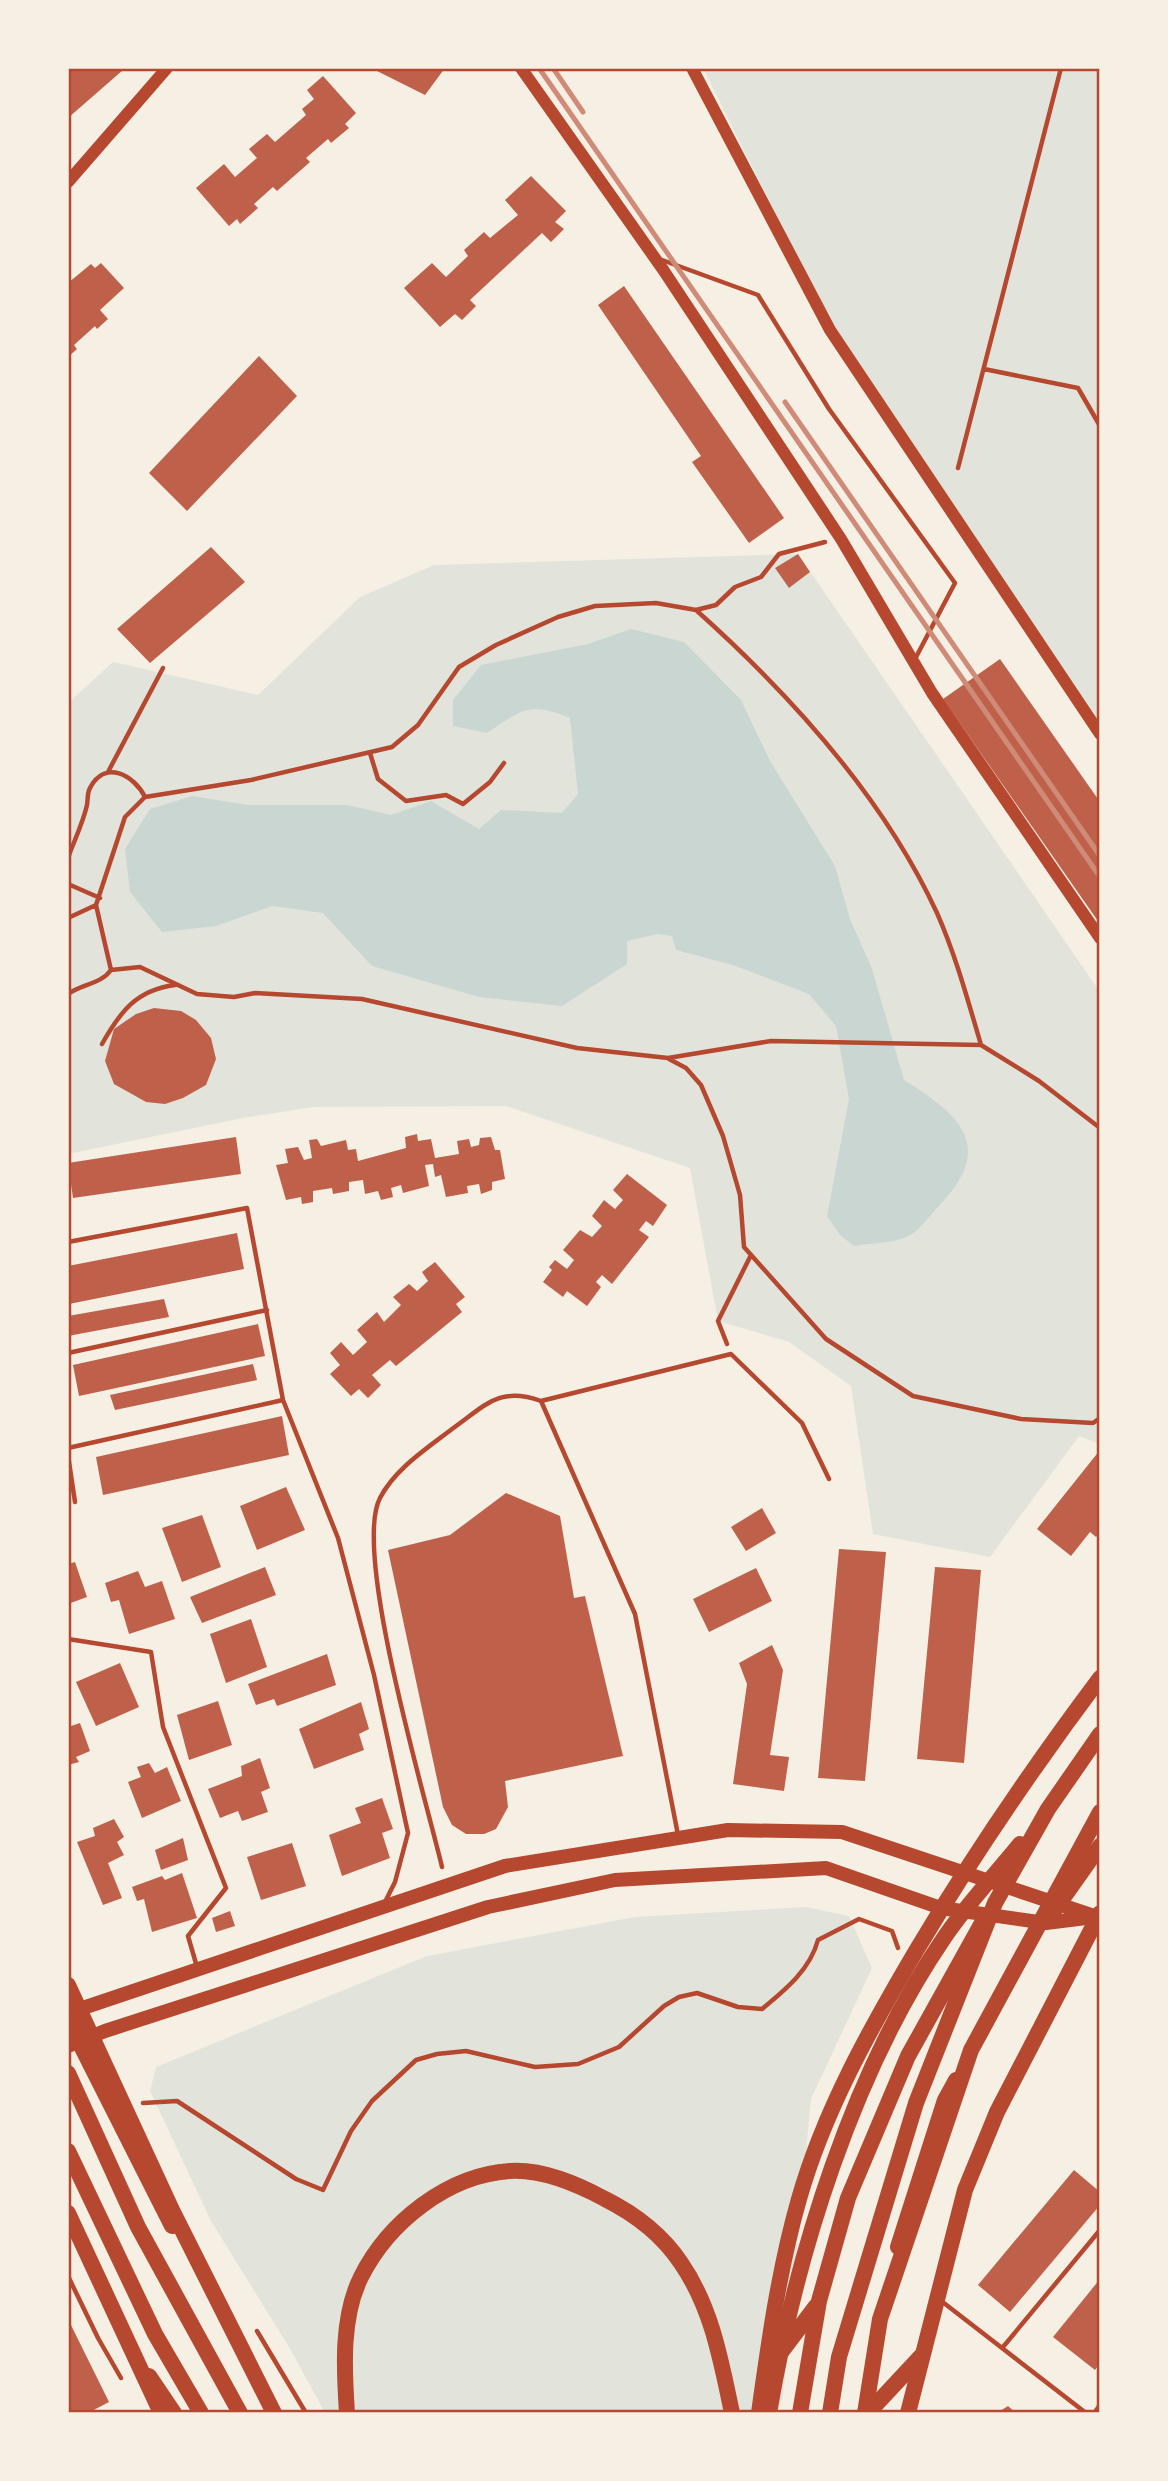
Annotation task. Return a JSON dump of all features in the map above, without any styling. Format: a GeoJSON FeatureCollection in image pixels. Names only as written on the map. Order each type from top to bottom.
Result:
{"type":"FeatureCollection","features":[{"type":"Feature","properties":{"kind":"main road"},"geometry":{"type":"LineString","coordinates":[[759,2413],[777,2289],[799,2198],[829,2118],[872,2025],[965,1871],[1100,1678]]}},
{"type":"Feature","properties":{"kind":"main road"},"geometry":{"type":"LineString","coordinates":[[769,2413],[780,2350],[818,2215],[861,2093],[900,2011],[944,1937],[1048,1809],[1100,1736]]}},
{"type":"Feature","properties":{"kind":"main road"},"geometry":{"type":"LineString","coordinates":[[800,2413],[819,2301],[848,2198],[908,2056],[986,1914],[1100,1736]]}},
{"type":"Feature","properties":{"kind":"main road"},"geometry":{"type":"LineString","coordinates":[[830,2413],[839,2357],[916,2103],[995,1903],[1048,1809]]}},
{"type":"Feature","properties":{"kind":"main road"},"geometry":{"type":"LineString","coordinates":[[865,2411],[880,2319],[971,2050],[1100,1812]]}},
{"type":"Feature","properties":{"kind":"main road"},"geometry":{"type":"LineString","coordinates":[[68,2013],[505,1866],[729,1830],[842,1832],[1098,1915]]}},
{"type":"Feature","properties":{"kind":"main road"},"geometry":{"type":"LineString","coordinates":[[865,2411],[904,2219],[945,2100],[1046,1923],[1100,1846]]}},
{"type":"Feature","properties":{"kind":"main road"},"geometry":{"type":"LineString","coordinates":[[73,2044],[488,1907],[615,1880],[826,1868],[942,1908],[1046,1923],[1098,1915]]}},
{"type":"Feature","properties":{"kind":"main road"},"geometry":{"type":"LineString","coordinates":[[908,2413],[965,2190],[997,2112],[1098,1915]]}},
{"type":"Feature","properties":{"kind":"main road"},"geometry":{"type":"LineString","coordinates":[[68,1985],[178,2222],[273,2413]]}},
{"type":"Feature","properties":{"kind":"main road"},"geometry":{"type":"LineString","coordinates":[[68,2020],[73,2044],[237,2354],[273,2413]]}},
{"type":"Feature","properties":{"kind":"main road"},"geometry":{"type":"LineString","coordinates":[[68,2073],[138,2227],[240,2413]]}},
{"type":"Feature","properties":{"kind":"main road"},"geometry":{"type":"LineString","coordinates":[[68,2151],[155,2334],[201,2413]]}},
{"type":"Feature","properties":{"kind":"main road"},"geometry":{"type":"LineString","coordinates":[[347,2413],[347,2322],[360,2279],[387,2235],[431,2200],[468,2180],[510,2171],[547,2175],[587,2189],[621,2207],[652,2230],[682,2264],[715,2332],[732,2413]]}},
{"type":"Feature","properties":{"kind":"main road"},"geometry":{"type":"LineString","coordinates":[[68,2213],[162,2413]]}},
{"type":"Feature","properties":{"kind":"main road"},"geometry":{"type":"LineString","coordinates":[[68,2218],[150,2378],[174,2413]]}},
{"type":"Feature","properties":{"kind":"main road"},"geometry":{"type":"LineString","coordinates":[[764,2376],[819,2301]]}},
{"type":"Feature","properties":{"kind":"main road"},"geometry":{"type":"LineString","coordinates":[[865,2411],[925,2353]]}},
{"type":"Feature","properties":{"kind":"street"},"geometry":{"type":"LineString","coordinates":[[68,182],[167,68]]}},
{"type":"Feature","properties":{"kind":"street"},"geometry":{"type":"LineString","coordinates":[[521,68],[654,257],[841,539],[914,662],[1100,938]]}},
{"type":"Feature","properties":{"kind":"street"},"geometry":{"type":"LineString","coordinates":[[692,68],[830,330],[1100,734]]}},
{"type":"Feature","properties":{"kind":"lane"},"geometry":{"type":"LineString","coordinates":[[654,257],[758,295],[830,409],[955,583],[914,662]]}},
{"type":"Feature","properties":{"kind":"lane"},"geometry":{"type":"LineString","coordinates":[[68,1242],[247,1208],[283,1400],[338,1538],[374,1675],[408,1833],[395,1882],[382,1908]]}},
{"type":"Feature","properties":{"kind":"lane"},"geometry":{"type":"LineString","coordinates":[[68,1353],[267,1310]]}},
{"type":"Feature","properties":{"kind":"lane"},"geometry":{"type":"LineString","coordinates":[[443,1867],[384,1628],[371,1537],[379,1500],[401,1469],[494,1399],[518,1393],[541,1401],[731,1354],[802,1423],[829,1479]]}},
{"type":"Feature","properties":{"kind":"lane"},"geometry":{"type":"LineString","coordinates":[[68,1448],[283,1400]]}},
{"type":"Feature","properties":{"kind":"lane"},"geometry":{"type":"LineString","coordinates":[[541,1401],[635,1615],[678,1837]]}},
{"type":"Feature","properties":{"kind":"lane"},"geometry":{"type":"LineString","coordinates":[[68,1455],[75,1502]]}},
{"type":"Feature","properties":{"kind":"lane"},"geometry":{"type":"LineString","coordinates":[[68,1639],[151,1652],[163,1727],[226,1888],[188,1936],[198,1970]]}},
{"type":"Feature","properties":{"kind":"lane"},"geometry":{"type":"LineString","coordinates":[[1003,2347],[1100,2230]]}},
{"type":"Feature","properties":{"kind":"lane"},"geometry":{"type":"LineString","coordinates":[[939,2300],[1086,2413]]}},
{"type":"Feature","properties":{"kind":"lane"},"geometry":{"type":"LineString","coordinates":[[1094,2413],[1100,2405]]}},
{"type":"Feature","properties":{"kind":"path"},"geometry":{"type":"LineString","coordinates":[[958,468],[1061,68]]}},
{"type":"Feature","properties":{"kind":"path"},"geometry":{"type":"LineString","coordinates":[[984,369],[1078,388],[1100,426]]}},
{"type":"Feature","properties":{"kind":"path"},"geometry":{"type":"LineString","coordinates":[[68,918],[96,905],[125,817],[145,797],[251,780],[392,747],[418,725],[459,667],[558,617],[595,606],[629,603],[656,603],[696,610],[716,605],[734,587],[761,577],[779,554],[841,539]]}},
{"type":"Feature","properties":{"kind":"path"},"geometry":{"type":"LineString","coordinates":[[696,610],[753,661],[803,714],[896,836],[937,914],[960,974],[981,1045]]}},
{"type":"Feature","properties":{"kind":"path"},"geometry":{"type":"LineString","coordinates":[[68,858],[87,806],[89,789],[107,772],[163,668]]}},
{"type":"Feature","properties":{"kind":"path"},"geometry":{"type":"LineString","coordinates":[[370,753],[378,779],[406,802],[446,795],[463,804],[490,782],[504,762]]}},
{"type":"Feature","properties":{"kind":"path"},"geometry":{"type":"LineString","coordinates":[[107,772],[131,777],[145,797]]}},
{"type":"Feature","properties":{"kind":"path"},"geometry":{"type":"LineString","coordinates":[[68,884],[100,898]]}},
{"type":"Feature","properties":{"kind":"path"},"geometry":{"type":"LineString","coordinates":[[68,994],[79,986],[106,978],[111,970],[96,905]]}},
{"type":"Feature","properties":{"kind":"path"},"geometry":{"type":"LineString","coordinates":[[111,970],[140,967],[197,994],[234,997],[255,993],[362,999],[578,1048],[668,1058],[771,1041],[981,1045],[1039,1081],[1100,1128]]}},
{"type":"Feature","properties":{"kind":"path"},"geometry":{"type":"LineString","coordinates":[[102,1045],[119,1013],[153,988],[177,984]]}},
{"type":"Feature","properties":{"kind":"path"},"geometry":{"type":"LineString","coordinates":[[668,1058],[686,1068],[701,1085],[723,1136],[740,1195],[744,1247],[826,1339],[913,1396],[1021,1419],[1093,1423],[1100,1418]]}},
{"type":"Feature","properties":{"kind":"path"},"geometry":{"type":"LineString","coordinates":[[731,1354],[718,1321],[751,1255]]}},
{"type":"Feature","properties":{"kind":"path"},"geometry":{"type":"LineString","coordinates":[[142,2103],[177,2101],[296,2179],[323,2190],[351,2131],[372,2102],[416,2060],[437,2054],[466,2051],[535,2067],[578,2064],[619,2047],[664,2006],[680,1997],[697,1993],[738,2007],[762,2009],[790,1986],[814,1954],[818,1940],[859,1919],[892,1931],[904,1970]]}},
{"type":"Feature","properties":{"kind":"path"},"geometry":{"type":"LineString","coordinates":[[136,2091],[148,2115]]}},
{"type":"Feature","properties":{"kind":"path"},"geometry":{"type":"LineString","coordinates":[[68,2276],[98,2338],[123,2381]]}},
{"type":"Feature","properties":{"kind":"path"},"geometry":{"type":"LineString","coordinates":[[252,2322],[306,2413]]}},
{"type":"Feature","properties":{"kind":"shaded area"},"geometry":{"type":"Polygon","coordinates":[[[703,68],[1100,68],[1100,724],[833,328],[703,68]]]}},
{"type":"Feature","properties":{"kind":"shaded area"},"geometry":{"type":"Polygon","coordinates":[[[798,554],[1100,992],[1100,1444],[1079,1436],[990,1557],[873,1534],[851,1386],[789,1342],[718,1321],[690,1168],[506,1106],[313,1107],[243,1118],[68,1154],[68,703],[113,662],[258,695],[360,597],[434,565],[798,554]]]}},
{"type":"Feature","properties":{"kind":"shaded area"},"geometry":{"type":"Polygon","coordinates":[[[631,629],[684,642],[741,700],[770,761],[835,866],[850,919],[872,969],[904,1080],[942,1107],[956,1120],[964,1134],[968,1150],[965,1167],[956,1186],[923,1224],[906,1237],[854,1246],[840,1235],[827,1216],[849,1099],[836,1026],[809,994],[733,965],[676,950],[672,936],[657,934],[627,941],[627,964],[562,1006],[479,997],[372,966],[323,913],[272,906],[216,926],[162,932],[130,892],[125,849],[150,809],[192,796],[248,805],[347,805],[391,815],[431,801],[479,829],[501,810],[562,813],[578,794],[570,718],[545,710],[527,710],[487,733],[453,726],[453,700],[481,665],[588,644],[631,629]]]}},
{"type":"Feature","properties":{"kind":"shaded area"},"geometry":{"type":"Polygon","coordinates":[[[806,1907],[849,1916],[872,1968],[811,2099],[783,2396],[777,2413],[325,2413],[292,2352],[211,2221],[150,2091],[156,2067],[427,1956],[635,1917],[806,1907]]]}},
{"type":"Feature","properties":{"kind":"building"},"geometry":{"type":"Polygon","coordinates":[[[68,68],[122,68],[123,70],[68,118],[68,68]]]}},
{"type":"Feature","properties":{"kind":"building"},"geometry":{"type":"Polygon","coordinates":[[[371,68],[445,68],[425,95],[371,68]]]}},
{"type":"Feature","properties":{"kind":"building"},"geometry":{"type":"Polygon","coordinates":[[[323,76],[356,113],[345,124],[349,128],[331,143],[328,139],[306,158],[310,162],[277,191],[273,187],[254,204],[258,208],[240,224],[237,219],[229,226],[196,188],[224,164],[235,177],[257,158],[249,149],[267,134],[275,142],[306,115],[302,109],[314,99],[307,90],[323,76]]]}},
{"type":"Feature","properties":{"kind":"building"},"geometry":{"type":"Polygon","coordinates":[[[531,176],[566,211],[555,222],[564,229],[551,242],[542,233],[470,300],[476,306],[462,320],[455,314],[440,327],[404,288],[432,263],[446,277],[468,256],[464,250],[484,232],[490,238],[518,215],[505,200],[531,176]]]}},
{"type":"Feature","properties":{"kind":"building"},"geometry":{"type":"Polygon","coordinates":[[[101,263],[124,288],[100,310],[108,319],[97,329],[95,326],[74,345],[77,349],[68,357],[68,283],[91,264],[95,268],[101,263]]]}},
{"type":"Feature","properties":{"kind":"building"},"geometry":{"type":"Polygon","coordinates":[[[624,286],[784,518],[749,543],[692,462],[701,456],[598,305],[624,286]]]}},
{"type":"Feature","properties":{"kind":"building"},"geometry":{"type":"Polygon","coordinates":[[[259,356],[297,396],[187,511],[149,473],[259,356]]]}},
{"type":"Feature","properties":{"kind":"building"},"geometry":{"type":"Polygon","coordinates":[[[211,547],[245,582],[150,663],[117,629],[211,547]]]}},
{"type":"Feature","properties":{"kind":"building"},"geometry":{"type":"Polygon","coordinates":[[[798,554],[810,572],[789,588],[775,568],[798,554]]]}},
{"type":"Feature","properties":{"kind":"building"},"geometry":{"type":"Polygon","coordinates":[[[1000,659],[1100,802],[1100,924],[943,699],[1000,659]]]}},
{"type":"Feature","properties":{"kind":"building"},"geometry":{"type":"Polygon","coordinates":[[[154,1008],[181,1011],[196,1020],[211,1038],[216,1059],[206,1085],[183,1098],[165,1104],[146,1102],[114,1084],[105,1061],[114,1029],[136,1014],[154,1008]]]}},
{"type":"Feature","properties":{"kind":"building"},"geometry":{"type":"Polygon","coordinates":[[[417,1134],[418,1141],[431,1139],[435,1158],[459,1154],[457,1141],[469,1139],[471,1147],[479,1145],[480,1138],[491,1137],[495,1150],[500,1150],[505,1179],[492,1182],[492,1190],[481,1194],[479,1184],[467,1186],[468,1193],[446,1197],[441,1175],[435,1177],[433,1164],[425,1165],[429,1186],[403,1193],[401,1185],[391,1188],[393,1197],[381,1200],[378,1191],[365,1194],[363,1180],[349,1182],[349,1191],[333,1194],[332,1188],[313,1191],[313,1202],[302,1204],[301,1197],[286,1200],[276,1165],[288,1163],[285,1149],[298,1147],[304,1160],[312,1158],[309,1140],[317,1139],[321,1146],[346,1140],[348,1150],[356,1149],[358,1161],[406,1148],[405,1137],[417,1134]]]}},
{"type":"Feature","properties":{"kind":"building"},"geometry":{"type":"Polygon","coordinates":[[[236,1137],[241,1174],[73,1198],[68,1163],[236,1137]]]}},
{"type":"Feature","properties":{"kind":"building"},"geometry":{"type":"Polygon","coordinates":[[[627,1174],[667,1205],[653,1226],[646,1221],[639,1230],[649,1237],[612,1284],[602,1275],[596,1282],[601,1287],[587,1306],[567,1291],[563,1297],[543,1282],[552,1270],[549,1267],[555,1260],[567,1269],[574,1260],[563,1250],[580,1230],[592,1237],[602,1226],[592,1216],[604,1200],[615,1209],[623,1200],[613,1190],[627,1174]]]}},
{"type":"Feature","properties":{"kind":"building"},"geometry":{"type":"Polygon","coordinates":[[[237,1233],[244,1269],[69,1304],[68,1266],[237,1233]]]}},
{"type":"Feature","properties":{"kind":"building"},"geometry":{"type":"Polygon","coordinates":[[[435,1262],[465,1297],[456,1304],[462,1312],[396,1366],[390,1360],[372,1375],[381,1385],[368,1398],[359,1389],[351,1396],[330,1374],[340,1365],[330,1353],[341,1342],[353,1355],[367,1342],[357,1330],[377,1312],[384,1322],[401,1305],[393,1297],[409,1284],[417,1291],[428,1281],[422,1272],[435,1262]]]}},
{"type":"Feature","properties":{"kind":"building"},"geometry":{"type":"Polygon","coordinates":[[[164,1299],[169,1317],[68,1336],[68,1316],[164,1299]]]}},
{"type":"Feature","properties":{"kind":"building"},"geometry":{"type":"Polygon","coordinates":[[[258,1324],[265,1356],[79,1396],[73,1365],[258,1324]]]}},
{"type":"Feature","properties":{"kind":"building"},"geometry":{"type":"Polygon","coordinates":[[[253,1364],[257,1380],[115,1410],[110,1395],[253,1364]]]}},
{"type":"Feature","properties":{"kind":"building"},"geometry":{"type":"Polygon","coordinates":[[[282,1416],[289,1455],[103,1495],[96,1457],[282,1416]]]}},
{"type":"Feature","properties":{"kind":"building"},"geometry":{"type":"Polygon","coordinates":[[[1100,1450],[1100,1533],[1096,1537],[1090,1532],[1071,1556],[1037,1529],[1100,1450]]]}},
{"type":"Feature","properties":{"kind":"building"},"geometry":{"type":"Polygon","coordinates":[[[286,1487],[305,1530],[257,1550],[240,1506],[286,1487]]]}},
{"type":"Feature","properties":{"kind":"building"},"geometry":{"type":"Polygon","coordinates":[[[506,1493],[560,1516],[574,1598],[585,1596],[623,1756],[505,1781],[508,1807],[496,1829],[484,1834],[466,1834],[452,1825],[443,1807],[388,1550],[450,1535],[506,1493]]]}},
{"type":"Feature","properties":{"kind":"building"},"geometry":{"type":"Polygon","coordinates":[[[762,1508],[776,1533],[746,1551],[731,1527],[762,1508]]]}},
{"type":"Feature","properties":{"kind":"building"},"geometry":{"type":"Polygon","coordinates":[[[202,1515],[221,1567],[182,1582],[162,1528],[202,1515]]]}},
{"type":"Feature","properties":{"kind":"building"},"geometry":{"type":"Polygon","coordinates":[[[839,1549],[886,1552],[865,1781],[818,1778],[839,1549]]]}},
{"type":"Feature","properties":{"kind":"building"},"geometry":{"type":"Polygon","coordinates":[[[75,1562],[87,1597],[68,1604],[68,1564],[75,1562]]]}},
{"type":"Feature","properties":{"kind":"building"},"geometry":{"type":"Polygon","coordinates":[[[265,1567],[276,1595],[202,1623],[190,1597],[265,1567]]]}},
{"type":"Feature","properties":{"kind":"building"},"geometry":{"type":"Polygon","coordinates":[[[935,1567],[981,1570],[964,1763],[917,1759],[935,1567]]]}},
{"type":"Feature","properties":{"kind":"building"},"geometry":{"type":"Polygon","coordinates":[[[756,1568],[772,1601],[709,1632],[693,1599],[756,1568]]]}},
{"type":"Feature","properties":{"kind":"building"},"geometry":{"type":"Polygon","coordinates":[[[138,1571],[145,1587],[162,1581],[175,1619],[129,1634],[119,1600],[111,1602],[105,1583],[138,1571]]]}},
{"type":"Feature","properties":{"kind":"building"},"geometry":{"type":"Polygon","coordinates":[[[251,1619],[267,1667],[226,1683],[210,1634],[251,1619]]]}},
{"type":"Feature","properties":{"kind":"building"},"geometry":{"type":"Polygon","coordinates":[[[772,1645],[783,1670],[770,1755],[789,1757],[784,1791],[733,1784],[747,1684],[739,1663],[772,1645]]]}},
{"type":"Feature","properties":{"kind":"building"},"geometry":{"type":"Polygon","coordinates":[[[327,1654],[336,1685],[277,1706],[274,1699],[256,1705],[248,1684],[327,1654]]]}},
{"type":"Feature","properties":{"kind":"building"},"geometry":{"type":"Polygon","coordinates":[[[120,1663],[139,1707],[96,1726],[76,1682],[120,1663]]]}},
{"type":"Feature","properties":{"kind":"building"},"geometry":{"type":"Polygon","coordinates":[[[218,1701],[232,1745],[189,1760],[177,1715],[218,1701]]]}},
{"type":"Feature","properties":{"kind":"building"},"geometry":{"type":"Polygon","coordinates":[[[361,1702],[369,1729],[359,1734],[364,1750],[314,1769],[299,1729],[361,1702]]]}},
{"type":"Feature","properties":{"kind":"building"},"geometry":{"type":"Polygon","coordinates":[[[80,1723],[90,1751],[76,1757],[79,1762],[68,1765],[68,1727],[80,1723]]]}},
{"type":"Feature","properties":{"kind":"building"},"geometry":{"type":"Polygon","coordinates":[[[260,1758],[270,1788],[261,1792],[268,1812],[242,1821],[238,1811],[220,1818],[208,1789],[242,1776],[241,1766],[260,1758]]]}},
{"type":"Feature","properties":{"kind":"building"},"geometry":{"type":"Polygon","coordinates":[[[149,1763],[155,1773],[167,1767],[181,1801],[142,1818],[128,1782],[141,1777],[137,1767],[149,1763]]]}},
{"type":"Feature","properties":{"kind":"building"},"geometry":{"type":"Polygon","coordinates":[[[382,1798],[393,1829],[382,1833],[390,1858],[342,1876],[329,1835],[361,1823],[355,1808],[382,1798]]]}},
{"type":"Feature","properties":{"kind":"building"},"geometry":{"type":"Polygon","coordinates":[[[114,1819],[124,1837],[117,1842],[124,1855],[108,1863],[122,1898],[103,1905],[77,1842],[95,1836],[93,1828],[114,1819]]]}},
{"type":"Feature","properties":{"kind":"building"},"geometry":{"type":"Polygon","coordinates":[[[183,1838],[188,1860],[161,1870],[155,1850],[183,1838]]]}},
{"type":"Feature","properties":{"kind":"building"},"geometry":{"type":"Polygon","coordinates":[[[292,1843],[306,1886],[261,1900],[247,1857],[292,1843]]]}},
{"type":"Feature","properties":{"kind":"building"},"geometry":{"type":"Polygon","coordinates":[[[182,1873],[197,1918],[152,1932],[144,1899],[137,1901],[132,1887],[162,1876],[165,1880],[182,1873]]]}},
{"type":"Feature","properties":{"kind":"building"},"geometry":{"type":"Polygon","coordinates":[[[230,1911],[235,1926],[216,1932],[212,1918],[230,1911]]]}},
{"type":"Feature","properties":{"kind":"building"},"geometry":{"type":"Polygon","coordinates":[[[1074,2170],[1100,2192],[1100,2205],[1010,2312],[978,2285],[1074,2170]]]}},
{"type":"Feature","properties":{"kind":"building"},"geometry":{"type":"Polygon","coordinates":[[[1100,2279],[1100,2363],[1095,2370],[1053,2337],[1100,2279]]]}},
{"type":"Feature","properties":{"kind":"building"},"geometry":{"type":"Polygon","coordinates":[[[68,2319],[109,2402],[88,2413],[68,2413],[68,2319]]]}},
{"type":"Feature","properties":{"kind":"building"},"geometry":{"type":"Polygon","coordinates":[[[1008,2406],[1016,2413],[997,2413],[1008,2406]]]}},
{"type":"Feature","properties":{"kind":"railway"},"geometry":{"type":"LineString","coordinates":[[539,68],[1100,877]]}},
{"type":"Feature","properties":{"kind":"railway"},"geometry":{"type":"LineString","coordinates":[[553,68],[583,112]]}},
{"type":"Feature","properties":{"kind":"railway"},"geometry":{"type":"LineString","coordinates":[[785,402],[1100,856]]}}]}
